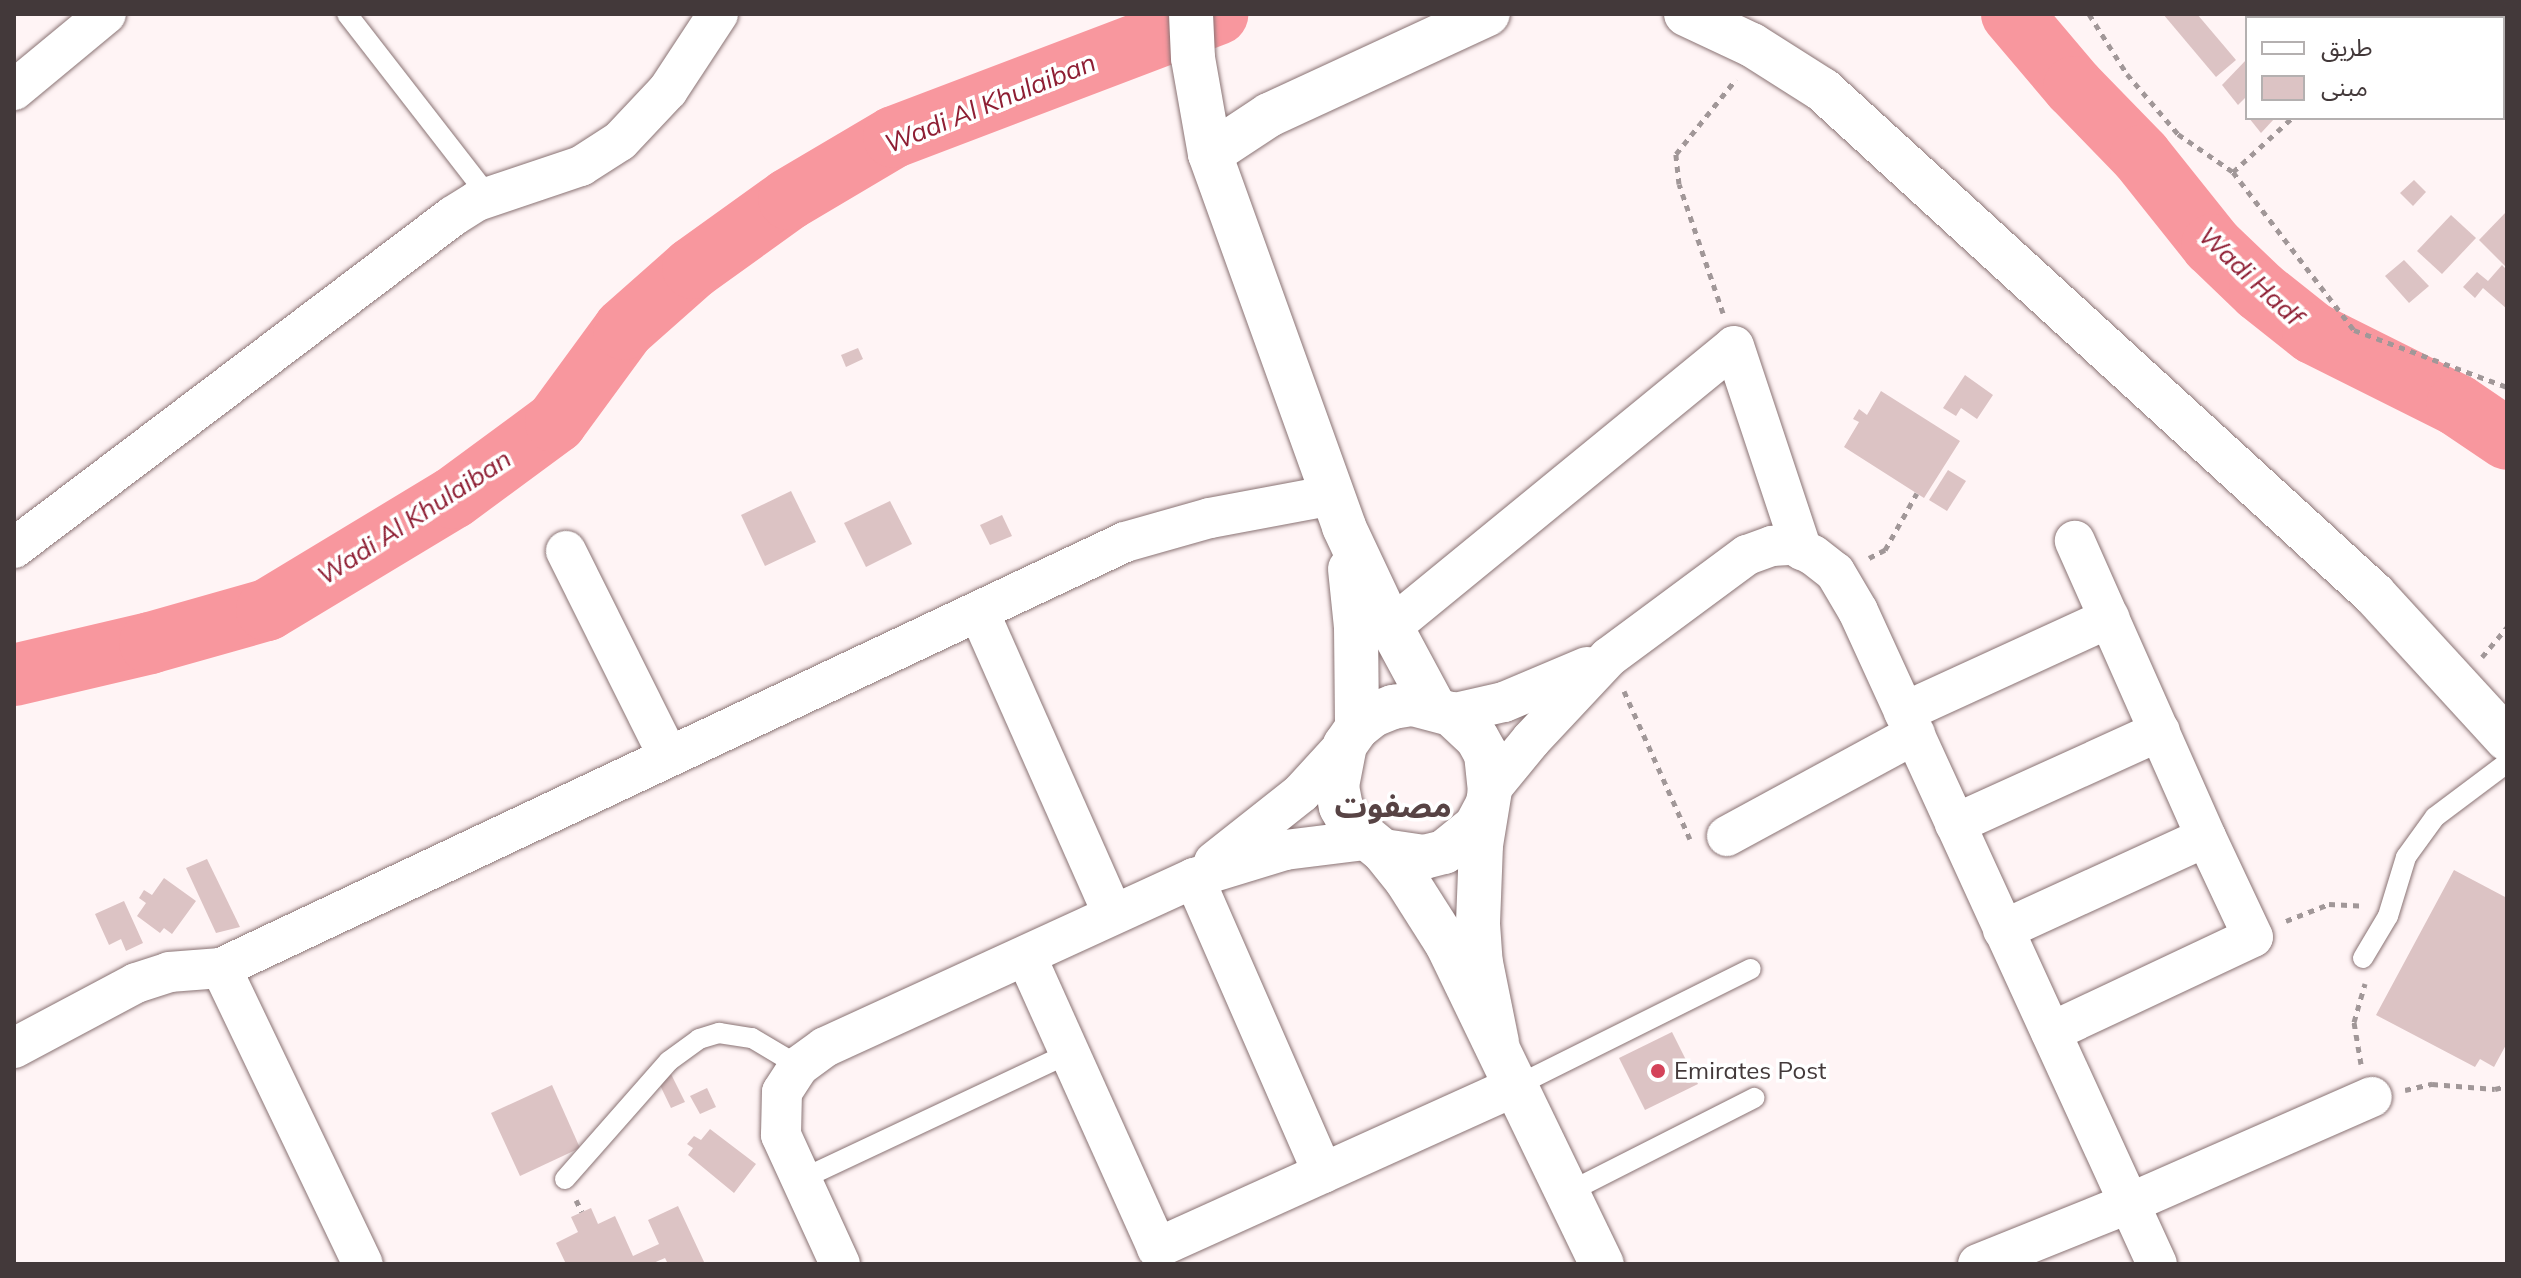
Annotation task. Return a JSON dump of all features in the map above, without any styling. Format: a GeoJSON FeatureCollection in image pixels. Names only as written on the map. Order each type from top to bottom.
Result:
{"type":"FeatureCollection","features":[{"type":"Feature","properties":{"kind":"street"},"geometry":{"type":"LineString","coordinates":[[14,90],[106,14]]}},
{"type":"Feature","properties":{"kind":"street"},"geometry":{"type":"LineString","coordinates":[[14,548],[453,216],[489,197],[581,166],[620,141],[668,90],[718,14]]}},
{"type":"Feature","properties":{"kind":"street"},"geometry":{"type":"LineString","coordinates":[[1191,14],[1193,58],[1210,154],[1338,511],[1391,627],[1442,710],[1477,738],[1486,754],[1488,799],[1478,884],[1478,924],[1497,1042]]}},
{"type":"Feature","properties":{"kind":"street"},"geometry":{"type":"LineString","coordinates":[[1210,154],[1269,115],[1488,14]]}},
{"type":"Feature","properties":{"kind":"street"},"geometry":{"type":"LineString","coordinates":[[1686,14],[1752,45],[1823,90],[2374,594],[2507,739]]}},
{"type":"Feature","properties":{"kind":"street"},"geometry":{"type":"LineString","coordinates":[[1391,627],[1734,346],[1802,550]]}},
{"type":"Feature","properties":{"kind":"street"},"geometry":{"type":"LineString","coordinates":[[14,1048],[136,983],[169,972],[221,968],[1125,542],[1210,518],[1338,511]]}},
{"type":"Feature","properties":{"kind":"street"},"geometry":{"type":"LineString","coordinates":[[1338,511],[1356,627],[1351,737],[1337,786],[1341,807],[1351,825],[1374,846],[1428,912],[1497,1042],[1602,1264]]}},
{"type":"Feature","properties":{"kind":"street"},"geometry":{"type":"LineString","coordinates":[[2051,1032],[2253,937],[2075,541]]}},
{"type":"Feature","properties":{"kind":"street"},"geometry":{"type":"LineString","coordinates":[[840,1264],[781,1135],[782,1092],[799,1066],[825,1047],[1194,878],[1285,850],[1374,846],[1424,857],[1444,852],[1476,826],[1488,799],[1552,717],[1609,657],[1747,555],[1772,546],[1793,545],[1835,572],[1858,611],[2157,1264]]}},
{"type":"Feature","properties":{"kind":"street"},"geometry":{"type":"LineString","coordinates":[[566,551],[668,756]]}},
{"type":"Feature","properties":{"kind":"street"},"geometry":{"type":"LineString","coordinates":[[979,612],[1113,914]]}},
{"type":"Feature","properties":{"kind":"street"},"geometry":{"type":"LineString","coordinates":[[1727,836],[1909,723],[2109,618]]}},
{"type":"Feature","properties":{"kind":"street"},"geometry":{"type":"LineString","coordinates":[[1194,878],[1277,815],[1351,737],[1393,707],[1413,704],[1442,710],[1530,693],[1609,657]]}},
{"type":"Feature","properties":{"kind":"street"},"geometry":{"type":"LineString","coordinates":[[1955,824],[2160,731]]}},
{"type":"Feature","properties":{"kind":"street"},"geometry":{"type":"LineString","coordinates":[[2003,930],[2206,837]]}},
{"type":"Feature","properties":{"kind":"street"},"geometry":{"type":"LineString","coordinates":[[1194,878],[1323,1173]]}},
{"type":"Feature","properties":{"kind":"street"},"geometry":{"type":"LineString","coordinates":[[1026,956],[1157,1248],[1518,1085]]}},
{"type":"Feature","properties":{"kind":"street"},"geometry":{"type":"LineString","coordinates":[[221,968],[363,1264]]}},
{"type":"Feature","properties":{"kind":"street"},"geometry":{"type":"LineString","coordinates":[[1978,1264],[2130,1203],[2372,1097]]}},
{"type":"Feature","properties":{"kind":"lane"},"geometry":{"type":"LineString","coordinates":[[347,14],[489,197]]}},
{"type":"Feature","properties":{"kind":"lane"},"geometry":{"type":"LineString","coordinates":[[2363,958],[2388,916],[2406,857],[2435,817],[2507,763]]}},
{"type":"Feature","properties":{"kind":"lane"},"geometry":{"type":"LineString","coordinates":[[1518,1085],[1751,969]]}},
{"type":"Feature","properties":{"kind":"lane"},"geometry":{"type":"LineString","coordinates":[[565,1179],[669,1061],[699,1039],[719,1033],[752,1038],[799,1066]]}},
{"type":"Feature","properties":{"kind":"lane"},"geometry":{"type":"LineString","coordinates":[[802,1179],[1068,1054]]}},
{"type":"Feature","properties":{"kind":"lane"},"geometry":{"type":"LineString","coordinates":[[1569,1192],[1754,1098]]}},
{"type":"Feature","properties":{"kind":"path"},"geometry":{"type":"LineString","coordinates":[[2089,14],[2127,74],[2178,134],[2233,172],[2354,330],[2507,387]]}},
{"type":"Feature","properties":{"kind":"path"},"geometry":{"type":"LineString","coordinates":[[1734,346],[1679,184],[1676,154],[1737,78],[1752,45]]}},
{"type":"Feature","properties":{"kind":"path"},"geometry":{"type":"LineString","coordinates":[[2233,172],[2290,120]]}},
{"type":"Feature","properties":{"kind":"path"},"geometry":{"type":"LineString","coordinates":[[1835,572],[1885,550],[1917,493]]}},
{"type":"Feature","properties":{"kind":"path"},"geometry":{"type":"LineString","coordinates":[[1609,657],[1696,853],[1727,836]]}},
{"type":"Feature","properties":{"kind":"path"},"geometry":{"type":"LineString","coordinates":[[2253,937],[2329,904],[2361,905],[2388,916]]}},
{"type":"Feature","properties":{"kind":"path"},"geometry":{"type":"LineString","coordinates":[[2363,958],[2365,988],[2354,1022],[2356,1050],[2372,1097],[2432,1084],[2495,1089],[2507,1086]]}},
{"type":"Feature","properties":{"kind":"building"},"geometry":{"type":"Polygon","coordinates":[[[2163,14],[2197,14],[2236,60],[2216,77],[2163,14]]]}},
{"type":"Feature","properties":{"kind":"building"},"geometry":{"type":"Polygon","coordinates":[[[2290,14],[2326,14],[2324,16],[2288,16],[2290,14]]]}},
{"type":"Feature","properties":{"kind":"building"},"geometry":{"type":"Polygon","coordinates":[[[2245,61],[2245,98],[2238,105],[2222,85],[2245,61]]]}},
{"type":"Feature","properties":{"kind":"building"},"geometry":{"type":"Polygon","coordinates":[[[2251,120],[2273,120],[2261,133],[2251,120]]]}},
{"type":"Feature","properties":{"kind":"building"},"geometry":{"type":"Polygon","coordinates":[[[2414,180],[2426,192],[2413,206],[2400,193],[2414,180]]]}},
{"type":"Feature","properties":{"kind":"building"},"geometry":{"type":"Polygon","coordinates":[[[2507,211],[2507,268],[2479,240],[2507,211]]]}},
{"type":"Feature","properties":{"kind":"building"},"geometry":{"type":"Polygon","coordinates":[[[2451,215],[2476,238],[2442,274],[2417,251],[2451,215]]]}},
{"type":"Feature","properties":{"kind":"building"},"geometry":{"type":"Polygon","coordinates":[[[2404,260],[2429,286],[2409,303],[2385,276],[2404,260]]]}},
{"type":"Feature","properties":{"kind":"building"},"geometry":{"type":"Polygon","coordinates":[[[2502,265],[2507,270],[2507,309],[2483,288],[2475,298],[2463,287],[2477,272],[2488,281],[2502,265]]]}},
{"type":"Feature","properties":{"kind":"building"},"geometry":{"type":"Polygon","coordinates":[[[858,348],[863,359],[846,367],[841,355],[858,348]]]}},
{"type":"Feature","properties":{"kind":"building"},"geometry":{"type":"Polygon","coordinates":[[[1965,375],[1993,395],[1977,419],[1961,408],[1956,416],[1943,408],[1965,375]]]}},
{"type":"Feature","properties":{"kind":"building"},"geometry":{"type":"Polygon","coordinates":[[[1881,391],[1960,441],[1924,498],[1844,447],[1859,422],[1853,419],[1859,409],[1867,415],[1881,391]]]}},
{"type":"Feature","properties":{"kind":"building"},"geometry":{"type":"Polygon","coordinates":[[[1948,470],[1966,481],[1947,511],[1929,500],[1948,470]]]}},
{"type":"Feature","properties":{"kind":"building"},"geometry":{"type":"Polygon","coordinates":[[[791,491],[816,542],[765,566],[741,515],[791,491]]]}},
{"type":"Feature","properties":{"kind":"building"},"geometry":{"type":"Polygon","coordinates":[[[890,501],[912,544],[866,567],[844,523],[890,501]]]}},
{"type":"Feature","properties":{"kind":"building"},"geometry":{"type":"Polygon","coordinates":[[[1002,515],[1012,536],[990,545],[980,525],[1002,515]]]}},
{"type":"Feature","properties":{"kind":"building"},"geometry":{"type":"Polygon","coordinates":[[[207,859],[240,927],[216,933],[186,868],[207,859]]]}},
{"type":"Feature","properties":{"kind":"building"},"geometry":{"type":"Polygon","coordinates":[[[2454,870],[2507,898],[2507,1043],[2494,1067],[2480,1059],[2475,1067],[2376,1015],[2454,870]]]}},
{"type":"Feature","properties":{"kind":"building"},"geometry":{"type":"Polygon","coordinates":[[[164,878],[196,901],[172,934],[164,928],[160,933],[137,916],[146,903],[139,898],[144,890],[152,895],[164,878]]]}},
{"type":"Feature","properties":{"kind":"building"},"geometry":{"type":"Polygon","coordinates":[[[124,901],[143,943],[126,951],[121,939],[109,945],[95,914],[124,901]]]}},
{"type":"Feature","properties":{"kind":"building","name":"Emirates Post"},"geometry":{"type":"Polygon","coordinates":[[[1672,1032],[1698,1084],[1645,1110],[1619,1058],[1672,1032]]]}},
{"type":"Feature","properties":{"kind":"building"},"geometry":{"type":"Polygon","coordinates":[[[671,1074],[685,1102],[671,1108],[658,1081],[671,1074]]]}},
{"type":"Feature","properties":{"kind":"building"},"geometry":{"type":"Polygon","coordinates":[[[552,1085],[580,1148],[520,1176],[491,1113],[552,1085]]]}},
{"type":"Feature","properties":{"kind":"building"},"geometry":{"type":"Polygon","coordinates":[[[707,1088],[716,1107],[700,1114],[690,1096],[707,1088]]]}},
{"type":"Feature","properties":{"kind":"building"},"geometry":{"type":"Polygon","coordinates":[[[710,1129],[756,1164],[734,1193],[688,1155],[693,1148],[687,1144],[694,1136],[701,1140],[710,1129]]]}},
{"type":"Feature","properties":{"kind":"building"},"geometry":{"type":"Polygon","coordinates":[[[678,1206],[705,1264],[668,1264],[665,1258],[651,1264],[566,1264],[556,1243],[578,1232],[571,1217],[591,1208],[598,1224],[615,1216],[633,1256],[659,1244],[648,1220],[678,1206]]]}},
{"type":"Feature","properties":{"kind":"waterway","name":"Wadi Al Khulaiban"},"geometry":{"type":"LineString","coordinates":[[14,675],[150,643],[267,610],[453,498],[556,422],[624,329],[693,268],[789,199],[894,137],[1217,14]]}},
{"type":"Feature","properties":{"kind":"waterway","name":"Wadi Hadf"},"geometry":{"type":"LineString","coordinates":[[2012,14],[2074,87],[2141,156],[2212,245],[2260,291],[2313,333],[2457,405],[2507,439]]}},
{"type":"Feature","properties":{"kind":"place","name":"Emirates Post"},"geometry":{"type":"Point","coordinates":[1658,1071]}},
{"type":"Feature","properties":{"kind":"district","name":"مصفوت"},"geometry":{"type":"Point","coordinates":[1393,805]}}]}
